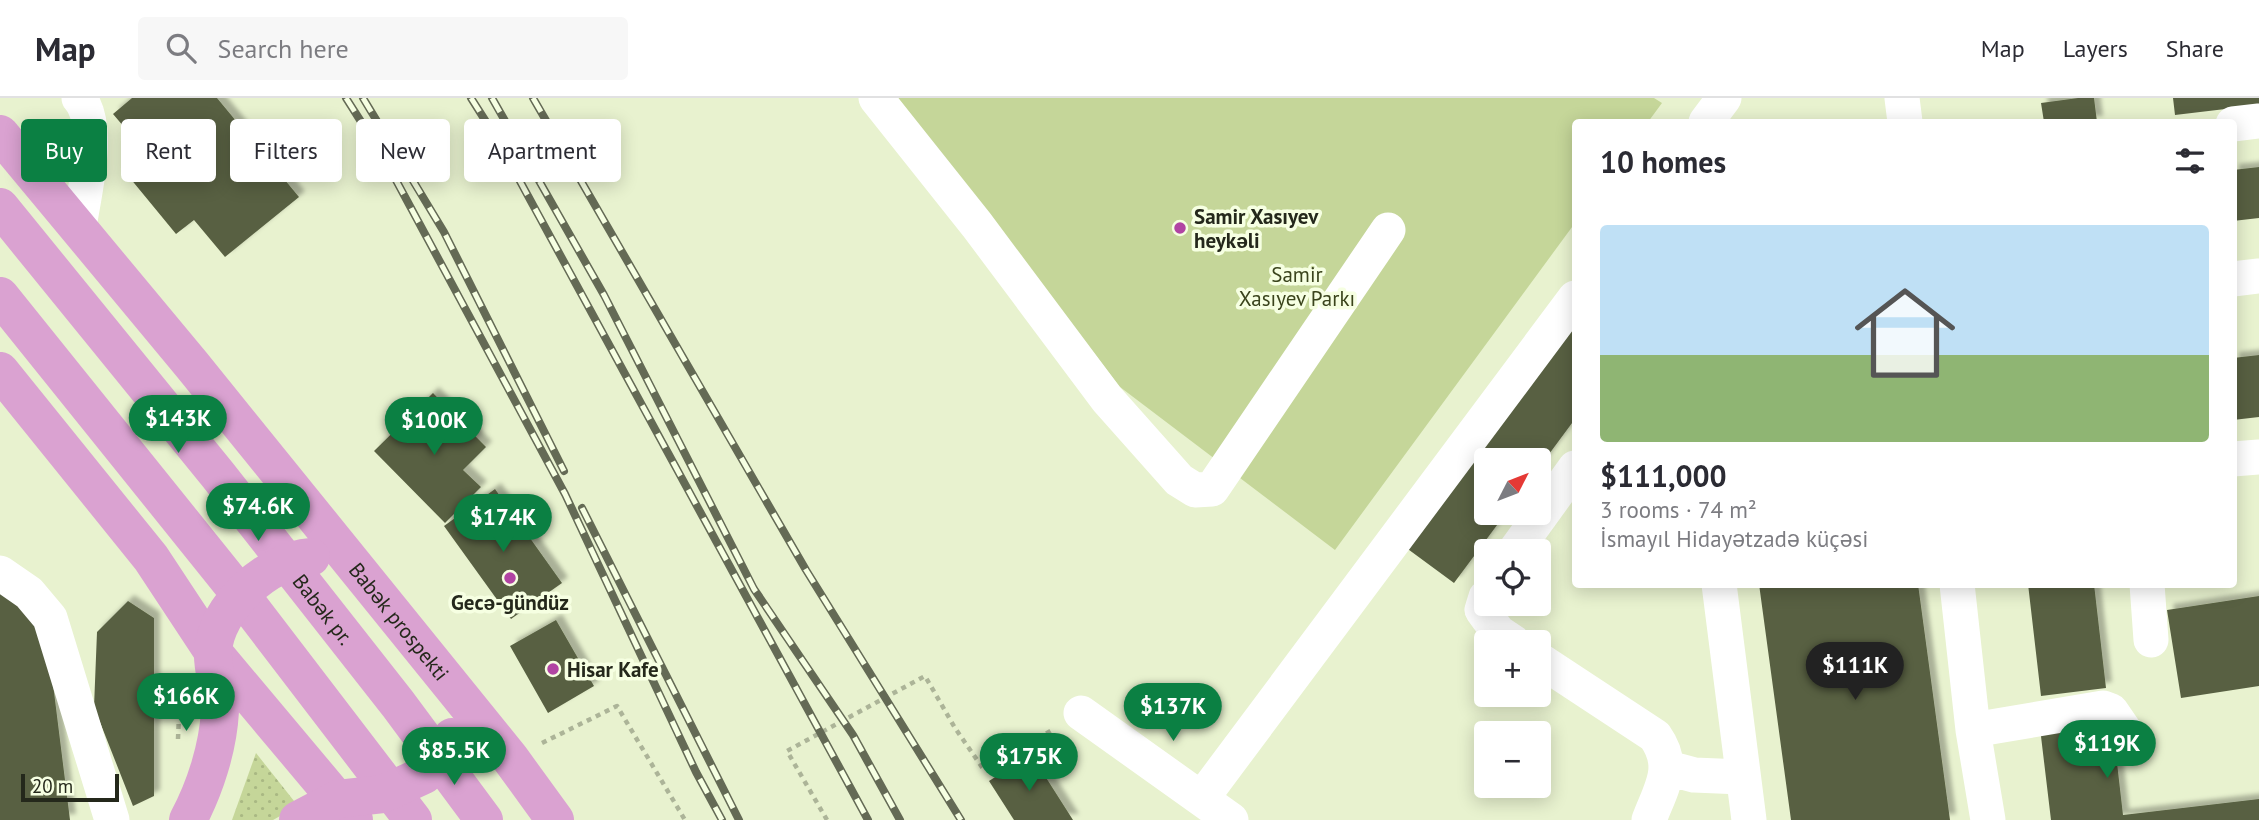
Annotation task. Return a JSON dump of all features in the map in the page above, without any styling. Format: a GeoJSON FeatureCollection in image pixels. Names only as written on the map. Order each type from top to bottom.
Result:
{"type":"FeatureCollection","features":[{"type":"Feature","properties":{"kind":"main road","name":"Babək prospekti"},"geometry":{"type":"LineString","coordinates":[[0,134],[510,758],[555,820]]}},
{"type":"Feature","properties":{"kind":"main road","name":"Babək pr."},"geometry":{"type":"LineString","coordinates":[[0,207],[284,558],[484,820]]}},
{"type":"Feature","properties":{"kind":"main road"},"geometry":{"type":"LineString","coordinates":[[0,296],[223,572],[413,820]]}},
{"type":"Feature","properties":{"kind":"main road"},"geometry":{"type":"LineString","coordinates":[[47,427],[103,453],[139,448],[159,432],[175,408],[179,388],[177,367],[155,321]]}},
{"type":"Feature","properties":{"kind":"main road"},"geometry":{"type":"LineString","coordinates":[[0,371],[152,558],[213,652],[346,810]]}},
{"type":"Feature","properties":{"kind":"main road"},"geometry":{"type":"LineString","coordinates":[[188,820],[210,767],[220,711],[213,652],[221,623],[243,593],[268,571],[292,559],[313,557],[327,560],[362,577]]}},
{"type":"Feature","properties":{"kind":"main road"},"geometry":{"type":"LineString","coordinates":[[298,820],[346,810],[424,775],[444,756],[454,733],[454,709],[447,682]]}},
{"type":"Feature","properties":{"kind":"street"},"geometry":{"type":"LineString","coordinates":[[79,98],[85,105],[92,129],[79,228]]}},
{"type":"Feature","properties":{"kind":"street"},"geometry":{"type":"LineString","coordinates":[[876,98],[977,225],[1107,399],[1179,480],[1195,490],[1212,489],[1388,230]]}},
{"type":"Feature","properties":{"kind":"street"},"geometry":{"type":"LineString","coordinates":[[1708,119],[1724,98]]}},
{"type":"Feature","properties":{"kind":"street"},"geometry":{"type":"LineString","coordinates":[[1902,98],[1905,119]]}},
{"type":"Feature","properties":{"kind":"street"},"geometry":{"type":"LineString","coordinates":[[2237,124],[2259,121]]}},
{"type":"Feature","properties":{"kind":"street"},"geometry":{"type":"LineString","coordinates":[[2237,279],[2259,276]]}},
{"type":"Feature","properties":{"kind":"street"},"geometry":{"type":"LineString","coordinates":[[1202,798],[1572,302]]}},
{"type":"Feature","properties":{"kind":"street"},"geometry":{"type":"LineString","coordinates":[[2237,459],[2259,457]]}},
{"type":"Feature","properties":{"kind":"street"},"geometry":{"type":"LineString","coordinates":[[1523,539],[1572,472]]}},
{"type":"Feature","properties":{"kind":"street"},"geometry":{"type":"LineString","coordinates":[[0,573],[29,593],[50,618],[112,820]]}},
{"type":"Feature","properties":{"kind":"street"},"geometry":{"type":"LineString","coordinates":[[1719,588],[1749,820]]}},
{"type":"Feature","properties":{"kind":"street"},"geometry":{"type":"LineString","coordinates":[[1957,588],[1973,730],[1988,820]]}},
{"type":"Feature","properties":{"kind":"street"},"geometry":{"type":"LineString","coordinates":[[2147,588],[2151,640]]}},
{"type":"Feature","properties":{"kind":"street"},"geometry":{"type":"LineString","coordinates":[[1551,668],[1655,736],[1665,751],[1668,768],[1649,820]]}},
{"type":"Feature","properties":{"kind":"street"},"geometry":{"type":"LineString","coordinates":[[1973,730],[2103,708],[2110,710],[2135,746]]}},
{"type":"Feature","properties":{"kind":"street"},"geometry":{"type":"LineString","coordinates":[[1082,713],[1231,820]]}},
{"type":"Feature","properties":{"kind":"street"},"geometry":{"type":"LineString","coordinates":[[1668,768],[1694,775],[1742,777]]}},
{"type":"Feature","properties":{"kind":"path"},"geometry":{"type":"LineString","coordinates":[[827,820],[787,751],[925,676],[955,728],[984,770],[1082,713]]}},
{"type":"Feature","properties":{"kind":"path"},"geometry":{"type":"LineString","coordinates":[[177,753],[181,679]]}},
{"type":"Feature","properties":{"kind":"path"},"geometry":{"type":"LineString","coordinates":[[510,758],[617,706],[685,820]]}},
{"type":"Feature","properties":{"kind":"green space","name":"Samir Xasıyev Parkı"},"geometry":{"type":"Polygon","coordinates":[[[898,98],[1654,98],[1662,103],[1650,119],[1572,119],[1572,227],[1335,550],[1120,387],[898,98]]]}},
{"type":"Feature","properties":{"kind":"green space"},"geometry":{"type":"Polygon","coordinates":[[[256,753],[298,806],[273,820],[232,820],[256,753]]]}},
{"type":"Feature","properties":{"kind":"building"},"geometry":{"type":"Polygon","coordinates":[[[132,98],[217,98],[234,119],[230,119],[230,182],[287,182],[299,197],[225,257],[194,220],[176,234],[133,182],[216,182],[216,119],[121,119],[121,123],[113,114],[132,98]]]}},
{"type":"Feature","properties":{"kind":"building"},"geometry":{"type":"Polygon","coordinates":[[[2094,98],[2097,119],[2044,119],[2041,103],[2094,98]]]}},
{"type":"Feature","properties":{"kind":"building"},"geometry":{"type":"Polygon","coordinates":[[[2173,98],[2259,98],[2259,105],[2175,115],[2173,98]]]}},
{"type":"Feature","properties":{"kind":"building"},"geometry":{"type":"Polygon","coordinates":[[[2259,167],[2259,218],[2237,221],[2237,170],[2259,167]]]}},
{"type":"Feature","properties":{"kind":"building"},"geometry":{"type":"Polygon","coordinates":[[[1572,311],[1572,423],[1551,451],[1551,448],[1474,448],[1474,525],[1497,525],[1487,539],[1474,539],[1474,556],[1454,583],[1401,544],[1572,311]]]}},
{"type":"Feature","properties":{"kind":"building"},"geometry":{"type":"Polygon","coordinates":[[[2259,355],[2259,417],[2237,420],[2237,358],[2259,355]]]}},
{"type":"Feature","properties":{"kind":"building"},"geometry":{"type":"Polygon","coordinates":[[[433,393],[486,447],[463,470],[481,487],[445,523],[374,451],[433,393]]]}},
{"type":"Feature","properties":{"kind":"building"},"geometry":{"type":"Polygon","coordinates":[[[495,489],[562,583],[511,619],[444,526],[495,489]]]}},
{"type":"Feature","properties":{"kind":"building"},"geometry":{"type":"Polygon","coordinates":[[[1760,588],[1919,588],[1950,820],[1791,820],[1760,588]]]}},
{"type":"Feature","properties":{"kind":"building"},"geometry":{"type":"Polygon","coordinates":[[[2028,588],[2094,588],[2106,688],[2041,696],[2028,588]]]}},
{"type":"Feature","properties":{"kind":"building"},"geometry":{"type":"Polygon","coordinates":[[[0,592],[46,628],[70,820],[0,820],[0,592]]]}},
{"type":"Feature","properties":{"kind":"building"},"geometry":{"type":"Polygon","coordinates":[[[2259,596],[2259,686],[2181,698],[2167,610],[2259,596]]]}},
{"type":"Feature","properties":{"kind":"building"},"geometry":{"type":"Polygon","coordinates":[[[128,601],[154,618],[154,796],[133,806],[94,707],[97,632],[128,601]]]}},
{"type":"Feature","properties":{"kind":"building"},"geometry":{"type":"Polygon","coordinates":[[[556,620],[594,686],[548,713],[510,646],[556,620]]]}},
{"type":"Feature","properties":{"kind":"building"},"geometry":{"type":"Polygon","coordinates":[[[2112,719],[2123,815],[2259,799],[2259,820],[2051,820],[2040,728],[2112,719]]]}},
{"type":"Feature","properties":{"kind":"building"},"geometry":{"type":"Polygon","coordinates":[[[1031,754],[1073,820],[1014,820],[989,781],[1031,754]]]}},
{"type":"Feature","properties":{"kind":"railway"},"geometry":{"type":"LineString","coordinates":[[346,98],[383,156],[565,494],[696,772],[722,820]]}},
{"type":"Feature","properties":{"kind":"railway"},"geometry":{"type":"LineString","coordinates":[[363,98],[444,232],[564,471]]}},
{"type":"Feature","properties":{"kind":"railway"},"geometry":{"type":"LineString","coordinates":[[471,98],[497,139],[868,820]]}},
{"type":"Feature","properties":{"kind":"railway"},"geometry":{"type":"LineString","coordinates":[[492,98],[604,295],[754,589],[853,735],[900,820]]}},
{"type":"Feature","properties":{"kind":"railway"},"geometry":{"type":"LineString","coordinates":[[533,98],[806,570],[961,820]]}},
{"type":"Feature","properties":{"kind":"railway"},"geometry":{"type":"LineString","coordinates":[[582,508],[739,820]]}},
{"type":"Feature","properties":{"kind":"place","name":"Samir Xasıyev heykəli"},"geometry":{"type":"Point","coordinates":[1180,228]}},
{"type":"Feature","properties":{"kind":"place","name":"Gecə-gündüz"},"geometry":{"type":"Point","coordinates":[510,578]}},
{"type":"Feature","properties":{"kind":"place","name":"Hisar Kafe"},"geometry":{"type":"Point","coordinates":[553,669]}}]}
